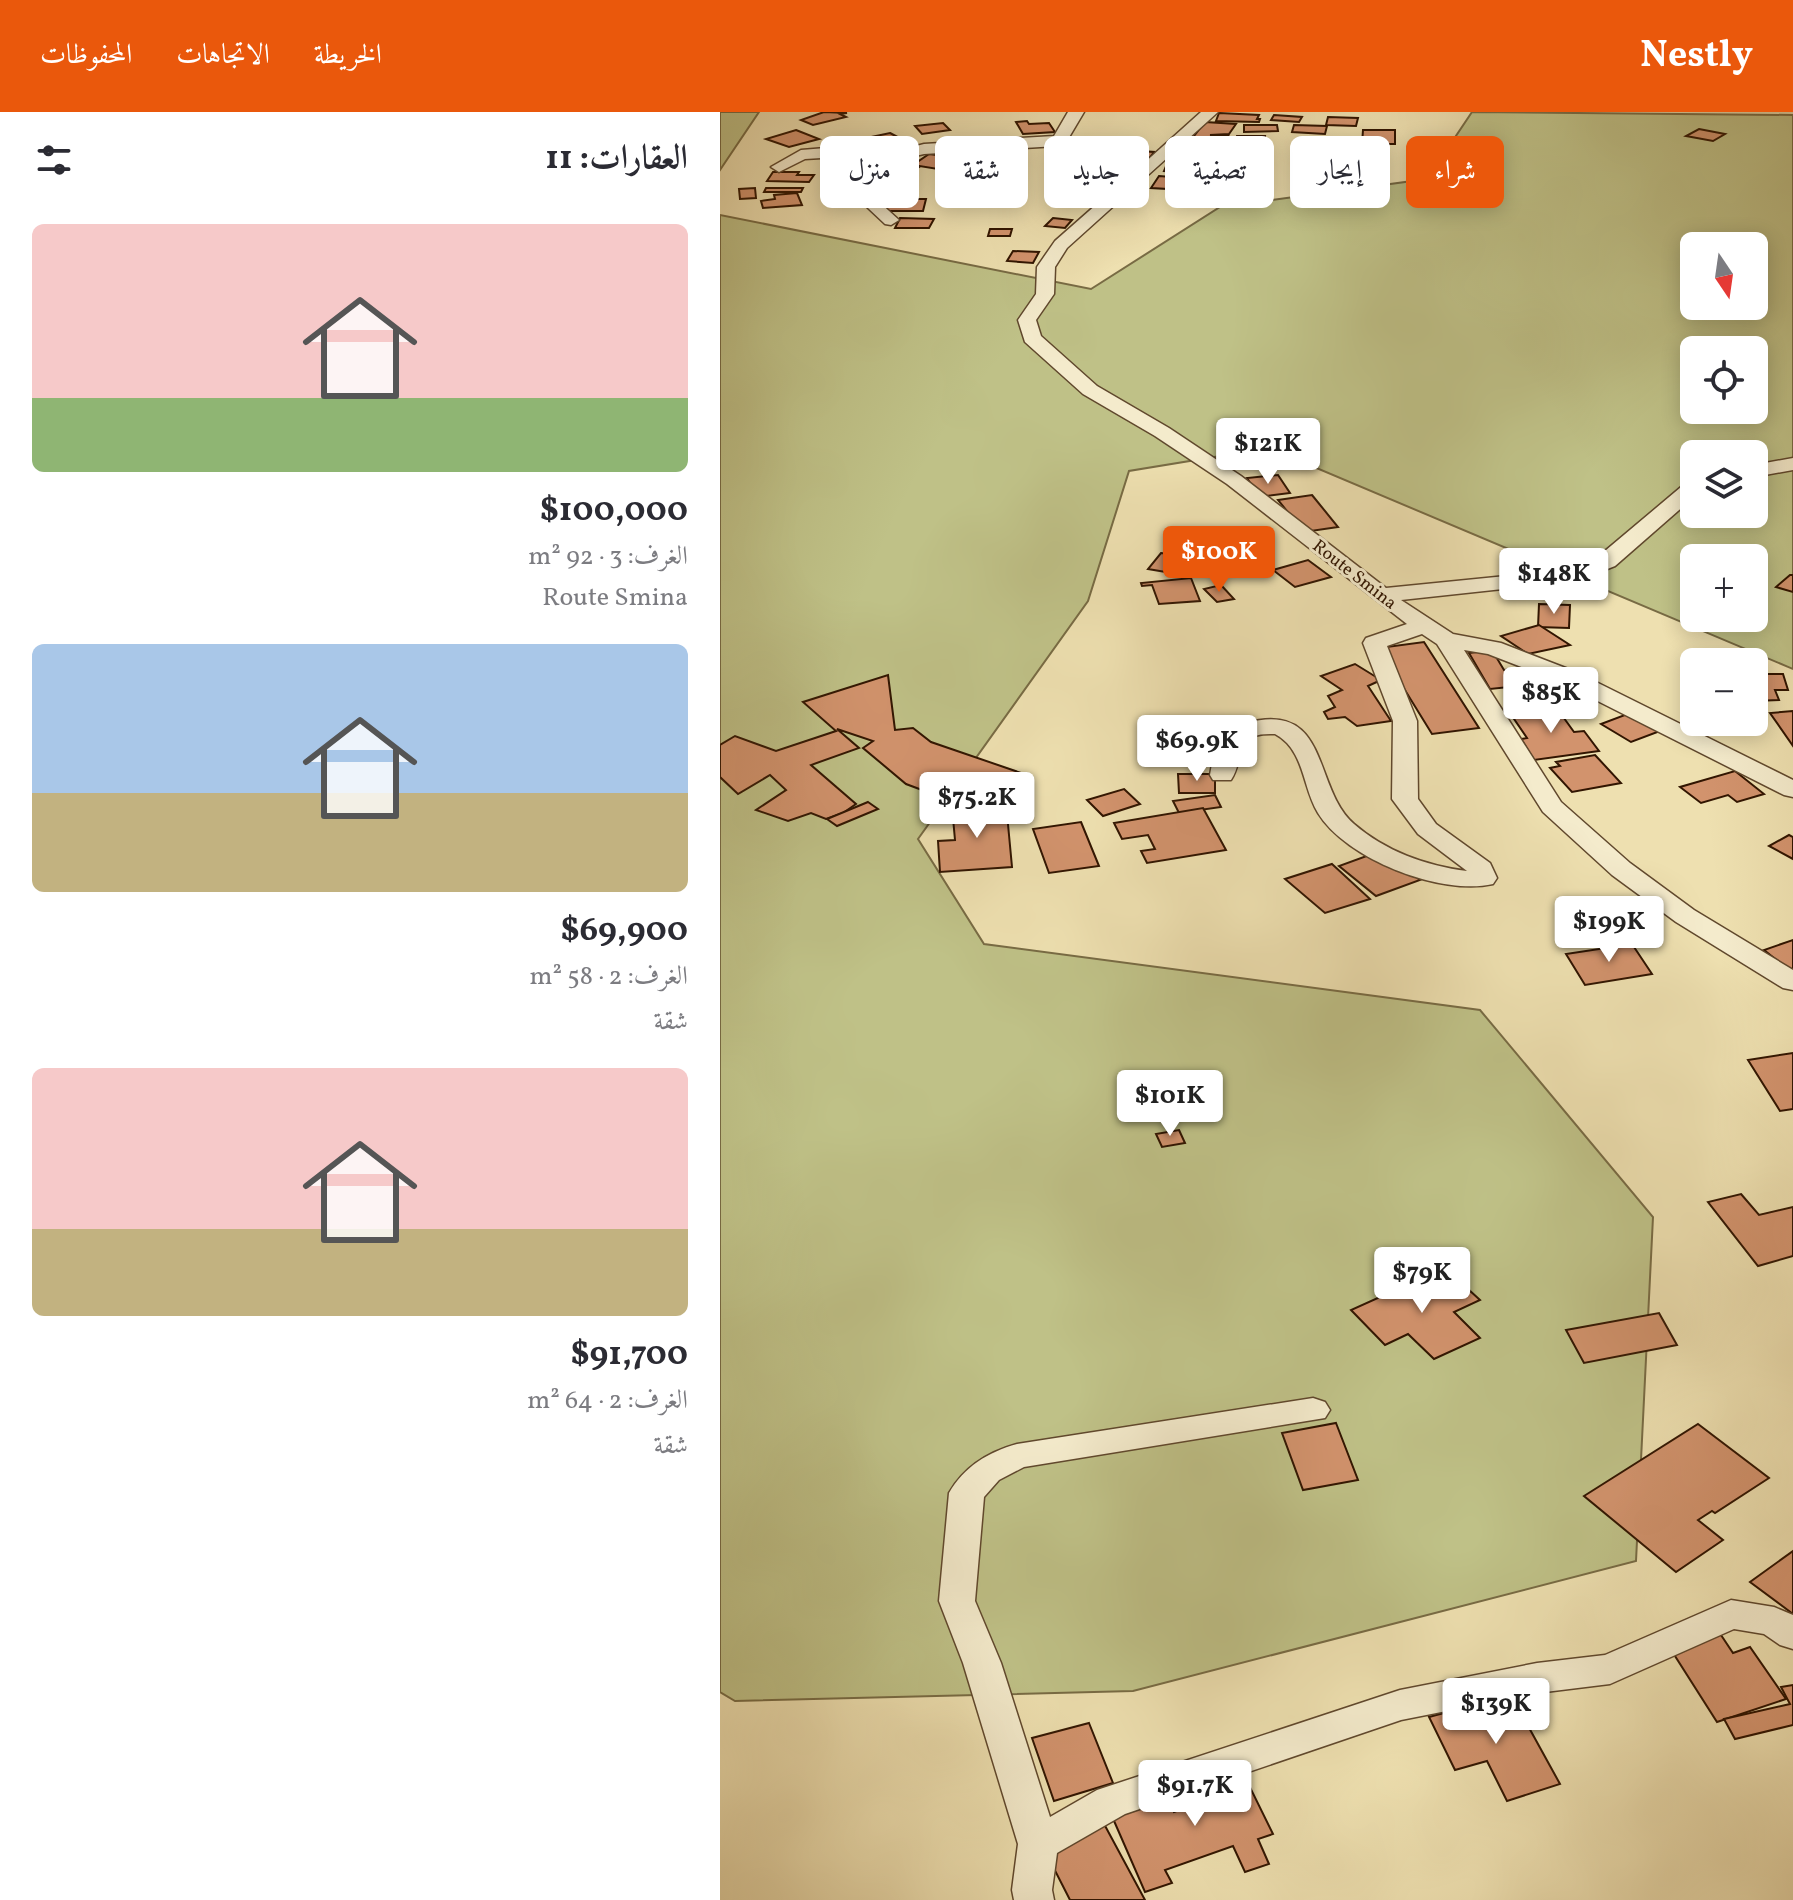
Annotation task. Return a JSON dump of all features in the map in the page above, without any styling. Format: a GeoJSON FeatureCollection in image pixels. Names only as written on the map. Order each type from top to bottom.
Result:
{"type":"FeatureCollection","features":[{"type":"Feature","properties":{"kind":"street"},"geometry":{"type":"LineString","coordinates":[[1055,112],[1055,125],[1062,135]]}},
{"type":"Feature","properties":{"kind":"street"},"geometry":{"type":"LineString","coordinates":[[1062,135],[1076,112]]}},
{"type":"Feature","properties":{"kind":"street","name":"Route Smina"},"geometry":{"type":"LineString","coordinates":[[1149,167],[1210,112]]}},
{"type":"Feature","properties":{"kind":"street"},"geometry":{"type":"LineString","coordinates":[[919,150],[1062,135]]}},
{"type":"Feature","properties":{"kind":"street"},"geometry":{"type":"LineString","coordinates":[[779,167],[801,155],[820,153]]}},
{"type":"Feature","properties":{"kind":"street"},"geometry":{"type":"LineString","coordinates":[[877,208],[891,220]]}},
{"type":"Feature","properties":{"kind":"street","name":"Route Smina"},"geometry":{"type":"LineString","coordinates":[[1103,208],[1061,245],[1046,267],[1045,294],[1027,320],[1032,338],[1090,390],[1162,432],[1234,480],[1381,595],[1436,633],[1552,807],[1621,869],[1685,916],[1793,982]]}},
{"type":"Feature","properties":{"kind":"street"},"geometry":{"type":"LineString","coordinates":[[1768,468],[1793,464]]}},
{"type":"Feature","properties":{"kind":"street"},"geometry":{"type":"LineString","coordinates":[[1381,595],[1569,576],[1607,561],[1680,498]]}},
{"type":"Feature","properties":{"kind":"street"},"geometry":{"type":"LineString","coordinates":[[1222,775],[1229,744],[1246,731],[1269,726],[1290,733],[1307,754],[1331,814],[1356,840],[1426,872],[1467,880],[1484,878],[1481,869],[1427,829],[1405,799],[1405,721],[1374,643],[1436,633],[1493,648],[1568,677],[1793,790]]}},
{"type":"Feature","properties":{"kind":"street"},"geometry":{"type":"LineString","coordinates":[[1034,1900],[1032,1890],[1038,1844],[982,1663],[957,1601],[967,1493],[987,1471],[1017,1456],[1313,1410]]}},
{"type":"Feature","properties":{"kind":"street"},"geometry":{"type":"LineString","coordinates":[[1038,1844],[1111,1802],[1400,1705],[1537,1678],[1610,1669],[1731,1614],[1774,1621],[1793,1635]]}},
{"type":"Feature","properties":{"kind":"green space"},"geometry":{"type":"Polygon","coordinates":[[[720,112],[759,112],[720,170],[720,112]]]}},
{"type":"Feature","properties":{"kind":"green space"},"geometry":{"type":"Polygon","coordinates":[[[1472,112],[1793,115],[1793,669],[1768,658],[1768,648],[1743,648],[1705,632],[1768,632],[1768,544],[1680,544],[1680,621],[1269,448],[1129,471],[1088,601],[918,839],[984,944],[1480,1010],[1653,1217],[1636,1561],[1133,1691],[735,1701],[720,1692],[720,215],[1091,289],[1218,208],[1274,208],[1274,200],[1290,198],[1290,208],[1390,208],[1390,184],[1406,182],[1406,208],[1504,208],[1504,136],[1456,136],[1472,112]]]}},
{"type":"Feature","properties":{"kind":"building"},"geometry":{"type":"Polygon","coordinates":[[[824,112],[847,113],[840,114],[846,117],[813,125],[801,120],[824,112]]]}},
{"type":"Feature","properties":{"kind":"building"},"geometry":{"type":"Polygon","coordinates":[[[1219,113],[1259,115],[1257,119],[1260,119],[1259,122],[1216,121],[1219,113]]]}},
{"type":"Feature","properties":{"kind":"building"},"geometry":{"type":"Polygon","coordinates":[[[1274,115],[1302,117],[1299,122],[1271,120],[1274,115]]]}},
{"type":"Feature","properties":{"kind":"building"},"geometry":{"type":"Polygon","coordinates":[[[1328,117],[1358,118],[1356,126],[1326,125],[1328,117]]]}},
{"type":"Feature","properties":{"kind":"building"},"geometry":{"type":"Polygon","coordinates":[[[1027,121],[1029,124],[1049,123],[1055,132],[1023,134],[1016,122],[1027,121]]]}},
{"type":"Feature","properties":{"kind":"building"},"geometry":{"type":"Polygon","coordinates":[[[1205,122],[1236,124],[1229,134],[1210,135],[1228,136],[1194,136],[1205,122]]]}},
{"type":"Feature","properties":{"kind":"building"},"geometry":{"type":"Polygon","coordinates":[[[943,123],[950,130],[922,134],[915,126],[943,123]]]}},
{"type":"Feature","properties":{"kind":"building"},"geometry":{"type":"Polygon","coordinates":[[[1244,125],[1277,125],[1278,131],[1244,132],[1244,125]]]}},
{"type":"Feature","properties":{"kind":"building"},"geometry":{"type":"Polygon","coordinates":[[[1294,125],[1327,126],[1325,134],[1292,132],[1294,125]]]}},
{"type":"Feature","properties":{"kind":"building"},"geometry":{"type":"Polygon","coordinates":[[[1699,129],[1725,134],[1713,141],[1686,136],[1699,129]]]}},
{"type":"Feature","properties":{"kind":"building"},"geometry":{"type":"Polygon","coordinates":[[[796,130],[819,139],[789,147],[766,139],[796,130]]]}},
{"type":"Feature","properties":{"kind":"building"},"geometry":{"type":"Polygon","coordinates":[[[1363,130],[1395,130],[1395,144],[1390,144],[1390,136],[1363,136],[1363,130]]]}},
{"type":"Feature","properties":{"kind":"building"},"geometry":{"type":"Polygon","coordinates":[[[929,154],[935,155],[935,169],[919,166],[919,161],[929,154]]]}},
{"type":"Feature","properties":{"kind":"building"},"geometry":{"type":"Polygon","coordinates":[[[773,172],[814,175],[809,182],[767,181],[773,172]]]}},
{"type":"Feature","properties":{"kind":"building"},"geometry":{"type":"Polygon","coordinates":[[[1159,176],[1165,176],[1165,189],[1151,188],[1159,176]]]}},
{"type":"Feature","properties":{"kind":"building"},"geometry":{"type":"Polygon","coordinates":[[[755,188],[756,198],[740,199],[739,189],[755,188]]]}},
{"type":"Feature","properties":{"kind":"building"},"geometry":{"type":"Polygon","coordinates":[[[766,188],[803,188],[801,192],[764,192],[766,188]]]}},
{"type":"Feature","properties":{"kind":"building"},"geometry":{"type":"Polygon","coordinates":[[[797,193],[802,205],[763,208],[761,201],[775,199],[774,195],[797,193]]]}},
{"type":"Feature","properties":{"kind":"building"},"geometry":{"type":"Polygon","coordinates":[[[919,199],[926,199],[923,211],[882,211],[883,208],[919,208],[919,199]]]}},
{"type":"Feature","properties":{"kind":"building"},"geometry":{"type":"Polygon","coordinates":[[[900,218],[934,219],[929,228],[895,228],[900,218]]]}},
{"type":"Feature","properties":{"kind":"building"},"geometry":{"type":"Polygon","coordinates":[[[1053,218],[1072,220],[1065,228],[1045,226],[1053,218]]]}},
{"type":"Feature","properties":{"kind":"building"},"geometry":{"type":"Polygon","coordinates":[[[990,229],[1012,229],[1010,236],[988,236],[990,229]]]}},
{"type":"Feature","properties":{"kind":"building"},"geometry":{"type":"Polygon","coordinates":[[[1013,251],[1039,252],[1033,263],[1007,261],[1013,251]]]}},
{"type":"Feature","properties":{"kind":"building"},"geometry":{"type":"Polygon","coordinates":[[[1278,475],[1290,493],[1259,497],[1247,478],[1278,475]]]}},
{"type":"Feature","properties":{"kind":"building"},"geometry":{"type":"Polygon","coordinates":[[[1312,495],[1338,527],[1304,532],[1278,500],[1312,495]]]}},
{"type":"Feature","properties":{"kind":"building"},"geometry":{"type":"Polygon","coordinates":[[[1211,528],[1249,538],[1220,560],[1182,550],[1211,528]]]}},
{"type":"Feature","properties":{"kind":"building"},"geometry":{"type":"Polygon","coordinates":[[[1161,553],[1196,558],[1183,575],[1148,569],[1161,553]]]}},
{"type":"Feature","properties":{"kind":"building"},"geometry":{"type":"Polygon","coordinates":[[[1308,560],[1331,577],[1295,587],[1273,570],[1308,560]]]}},
{"type":"Feature","properties":{"kind":"building"},"geometry":{"type":"Polygon","coordinates":[[[1793,575],[1793,592],[1776,587],[1793,575]]]}},
{"type":"Feature","properties":{"kind":"building"},"geometry":{"type":"Polygon","coordinates":[[[1191,578],[1200,601],[1159,604],[1152,585],[1142,586],[1141,583],[1191,578]]]}},
{"type":"Feature","properties":{"kind":"building"},"geometry":{"type":"Polygon","coordinates":[[[1221,585],[1234,599],[1217,602],[1204,589],[1221,585]]]}},
{"type":"Feature","properties":{"kind":"building"},"geometry":{"type":"Polygon","coordinates":[[[1539,604],[1570,605],[1569,628],[1538,627],[1539,604]]]}},
{"type":"Feature","properties":{"kind":"building"},"geometry":{"type":"Polygon","coordinates":[[[1539,625],[1570,645],[1528,654],[1501,636],[1539,625]]]}},
{"type":"Feature","properties":{"kind":"building"},"geometry":{"type":"Polygon","coordinates":[[[1424,642],[1479,728],[1432,734],[1379,648],[1424,642]]]}},
{"type":"Feature","properties":{"kind":"building"},"geometry":{"type":"Polygon","coordinates":[[[1492,650],[1504,670],[1527,668],[1533,677],[1524,678],[1528,685],[1490,689],[1469,653],[1492,650]]]}},
{"type":"Feature","properties":{"kind":"building"},"geometry":{"type":"Polygon","coordinates":[[[1355,664],[1381,680],[1368,686],[1391,721],[1357,726],[1345,717],[1328,719],[1324,712],[1335,707],[1328,696],[1342,690],[1321,676],[1355,664]]]}},
{"type":"Feature","properties":{"kind":"building"},"geometry":{"type":"Polygon","coordinates":[[[1768,674],[1783,674],[1788,690],[1775,690],[1779,700],[1768,700],[1768,674]]]}},
{"type":"Feature","properties":{"kind":"building"},"geometry":{"type":"Polygon","coordinates":[[[888,675],[895,730],[913,728],[931,742],[1030,776],[1032,783],[930,793],[906,784],[863,748],[873,741],[837,729],[859,748],[811,765],[856,804],[843,813],[826,819],[811,813],[788,821],[756,810],[786,790],[770,775],[738,794],[720,777],[720,745],[735,736],[776,751],[836,731],[803,702],[888,675]]]}},
{"type":"Feature","properties":{"kind":"building"},"geometry":{"type":"Polygon","coordinates":[[[1556,707],[1574,732],[1584,731],[1599,751],[1534,760],[1521,739],[1527,738],[1510,713],[1556,707]]]}},
{"type":"Feature","properties":{"kind":"building"},"geometry":{"type":"Polygon","coordinates":[[[1793,711],[1793,746],[1770,713],[1793,711]]]}},
{"type":"Feature","properties":{"kind":"building"},"geometry":{"type":"Polygon","coordinates":[[[1630,713],[1660,731],[1631,742],[1601,724],[1630,713]]]}},
{"type":"Feature","properties":{"kind":"building"},"geometry":{"type":"Polygon","coordinates":[[[1193,728],[1216,732],[1212,739],[1188,735],[1193,728]]]}},
{"type":"Feature","properties":{"kind":"building"},"geometry":{"type":"Polygon","coordinates":[[[1595,755],[1621,783],[1572,792],[1550,768],[1560,766],[1556,762],[1595,755]]]}},
{"type":"Feature","properties":{"kind":"building"},"geometry":{"type":"Polygon","coordinates":[[[1735,771],[1764,794],[1737,802],[1728,795],[1701,803],[1680,787],[1735,771]]]}},
{"type":"Feature","properties":{"kind":"building"},"geometry":{"type":"Polygon","coordinates":[[[1178,774],[1215,774],[1215,793],[1179,793],[1178,774]]]}},
{"type":"Feature","properties":{"kind":"building"},"geometry":{"type":"Polygon","coordinates":[[[1124,789],[1140,804],[1103,816],[1087,800],[1124,789]]]}},
{"type":"Feature","properties":{"kind":"building"},"geometry":{"type":"Polygon","coordinates":[[[1215,795],[1221,807],[1179,813],[1173,801],[1215,795]]]}},
{"type":"Feature","properties":{"kind":"building"},"geometry":{"type":"Polygon","coordinates":[[[868,802],[878,809],[837,826],[827,819],[868,802]]]}},
{"type":"Feature","properties":{"kind":"building"},"geometry":{"type":"Polygon","coordinates":[[[1006,803],[1012,867],[940,872],[938,841],[955,840],[952,807],[1006,803]]]}},
{"type":"Feature","properties":{"kind":"building"},"geometry":{"type":"Polygon","coordinates":[[[1203,808],[1226,850],[1147,863],[1141,851],[1155,849],[1148,835],[1122,839],[1114,823],[1203,808]]]}},
{"type":"Feature","properties":{"kind":"building"},"geometry":{"type":"Polygon","coordinates":[[[1081,822],[1099,866],[1049,873],[1033,829],[1081,822]]]}},
{"type":"Feature","properties":{"kind":"building"},"geometry":{"type":"Polygon","coordinates":[[[1789,835],[1793,837],[1793,859],[1769,846],[1789,835]]]}},
{"type":"Feature","properties":{"kind":"building"},"geometry":{"type":"Polygon","coordinates":[[[1372,854],[1394,858],[1420,880],[1376,896],[1339,866],[1372,854]]]}},
{"type":"Feature","properties":{"kind":"building"},"geometry":{"type":"Polygon","coordinates":[[[1332,864],[1370,899],[1325,913],[1285,879],[1332,864]]]}},
{"type":"Feature","properties":{"kind":"building"},"geometry":{"type":"Polygon","coordinates":[[[1793,940],[1793,973],[1764,950],[1793,940]]]}},
{"type":"Feature","properties":{"kind":"building"},"geometry":{"type":"Polygon","coordinates":[[[1632,944],[1652,974],[1585,985],[1566,954],[1632,944]]]}},
{"type":"Feature","properties":{"kind":"building"},"geometry":{"type":"Polygon","coordinates":[[[1793,1053],[1793,1109],[1780,1111],[1748,1060],[1793,1053]]]}},
{"type":"Feature","properties":{"kind":"building"},"geometry":{"type":"Polygon","coordinates":[[[1179,1130],[1185,1143],[1162,1147],[1156,1134],[1179,1130]]]}},
{"type":"Feature","properties":{"kind":"building"},"geometry":{"type":"Polygon","coordinates":[[[1741,1194],[1759,1215],[1793,1207],[1793,1256],[1758,1266],[1708,1202],[1741,1194]]]}},
{"type":"Feature","properties":{"kind":"building"},"geometry":{"type":"Polygon","coordinates":[[[1431,1274],[1443,1285],[1457,1279],[1480,1300],[1454,1312],[1480,1338],[1434,1359],[1408,1334],[1385,1345],[1351,1310],[1431,1274]]]}},
{"type":"Feature","properties":{"kind":"building"},"geometry":{"type":"Polygon","coordinates":[[[1659,1313],[1677,1345],[1584,1363],[1566,1330],[1659,1313]]]}},
{"type":"Feature","properties":{"kind":"building"},"geometry":{"type":"Polygon","coordinates":[[[1336,1423],[1358,1480],[1303,1490],[1282,1433],[1336,1423]]]}},
{"type":"Feature","properties":{"kind":"building"},"geometry":{"type":"Polygon","coordinates":[[[1698,1424],[1769,1478],[1715,1513],[1712,1511],[1698,1520],[1723,1540],[1676,1572],[1584,1496],[1698,1424]]]}},
{"type":"Feature","properties":{"kind":"building"},"geometry":{"type":"Polygon","coordinates":[[[1793,1551],[1793,1614],[1750,1582],[1793,1551]]]}},
{"type":"Feature","properties":{"kind":"building"},"geometry":{"type":"Polygon","coordinates":[[[1717,1629],[1733,1653],[1750,1647],[1786,1699],[1717,1722],[1668,1645],[1717,1629]]]}},
{"type":"Feature","properties":{"kind":"building"},"geometry":{"type":"Polygon","coordinates":[[[1793,1685],[1793,1725],[1735,1739],[1724,1719],[1790,1704],[1781,1687],[1793,1685]]]}},
{"type":"Feature","properties":{"kind":"building"},"geometry":{"type":"Polygon","coordinates":[[[1511,1695],[1560,1784],[1507,1801],[1487,1761],[1455,1770],[1429,1717],[1511,1695]]]}},
{"type":"Feature","properties":{"kind":"building"},"geometry":{"type":"Polygon","coordinates":[[[1089,1723],[1113,1783],[1054,1801],[1032,1738],[1089,1723]]]}},
{"type":"Feature","properties":{"kind":"building"},"geometry":{"type":"Polygon","coordinates":[[[1240,1767],[1273,1834],[1258,1839],[1269,1864],[1245,1872],[1233,1846],[1165,1870],[1172,1883],[1145,1892],[1111,1814],[1167,1795],[1174,1812],[1194,1805],[1185,1786],[1240,1767]]]}},
{"type":"Feature","properties":{"kind":"building"},"geometry":{"type":"Polygon","coordinates":[[[1103,1822],[1145,1900],[1070,1900],[1043,1847],[1103,1822]]]}}]}
